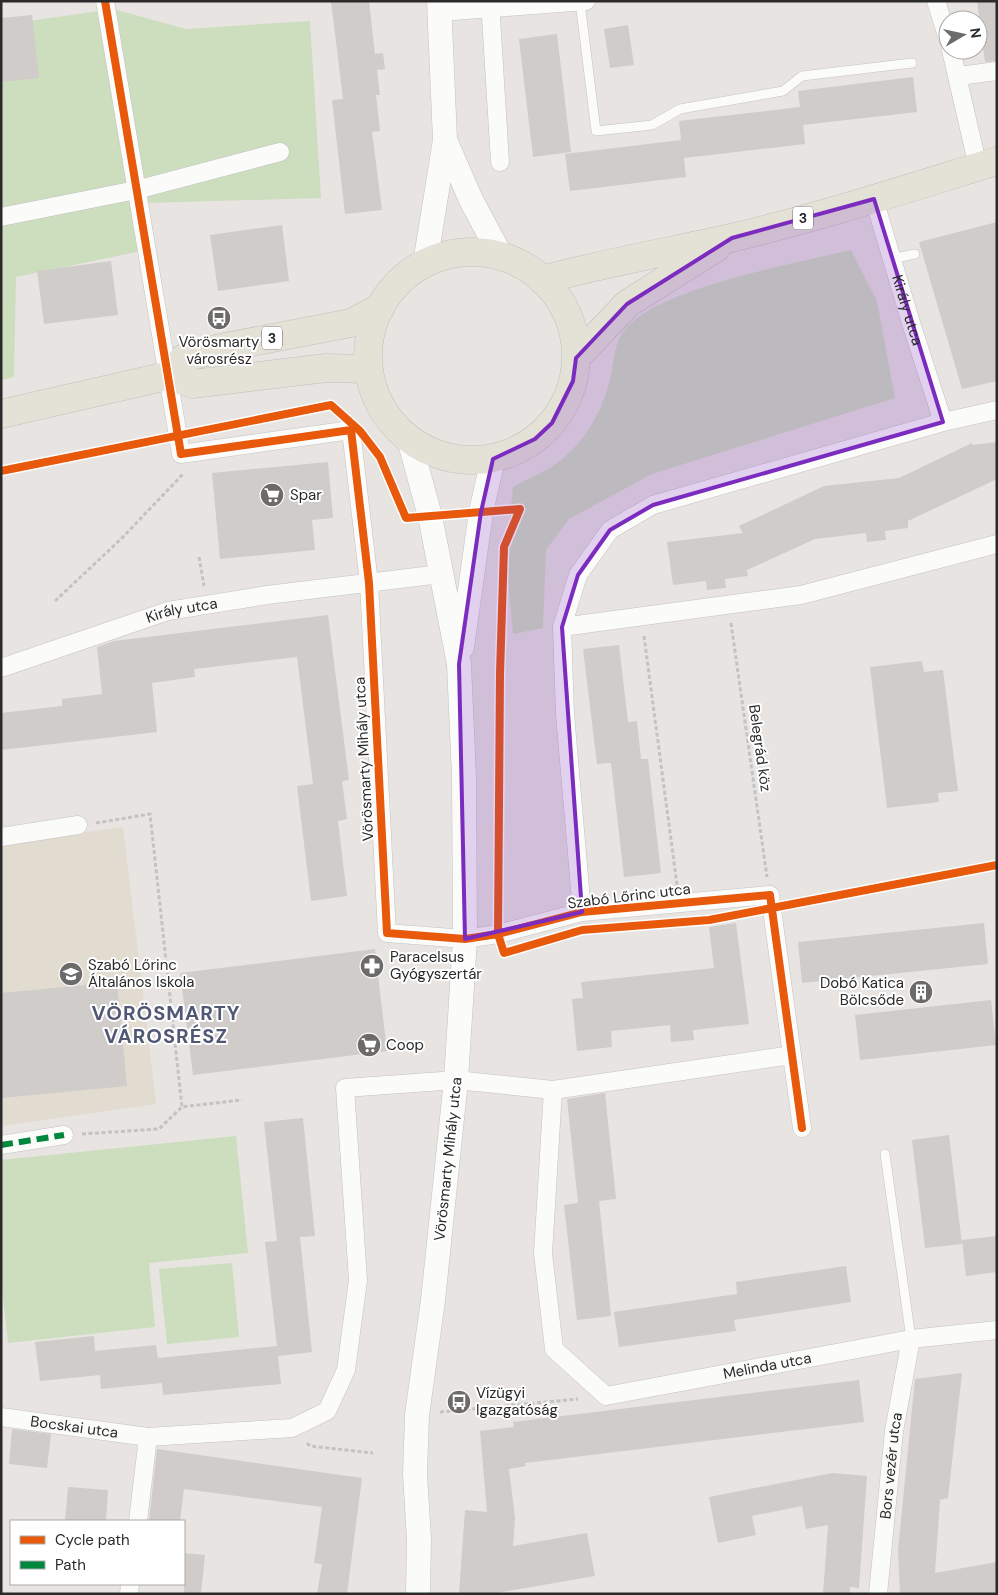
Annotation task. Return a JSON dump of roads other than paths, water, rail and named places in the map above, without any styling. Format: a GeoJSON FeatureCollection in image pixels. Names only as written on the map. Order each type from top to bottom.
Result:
{"type":"FeatureCollection","features":[{"type":"Feature","properties":{"kind":"main road"},"geometry":{"type":"LineString","coordinates":[[425,264],[445,140],[440,7]]}},
{"type":"Feature","properties":{"kind":"main road"},"geometry":{"type":"LineString","coordinates":[[445,140],[471,200],[501,256]]}},
{"type":"Feature","properties":{"kind":"main road","name":"3"},"geometry":{"type":"LineString","coordinates":[[542,280],[584,268],[732,238],[988,164]]}},
{"type":"Feature","properties":{"kind":"main road","name":"3"},"geometry":{"type":"LineString","coordinates":[[576,358],[627,304],[732,238]]}},
{"type":"Feature","properties":{"kind":"main road","name":"3"},"geometry":{"type":"LineString","coordinates":[[462,253],[501,256],[530,270],[542,280],[564,307],[575,340],[574,381],[565,403],[552,423],[535,439],[515,452],[492,459],[448,458],[428,450],[409,439],[390,419],[376,395],[369,369],[370,337],[381,307],[392,290],[407,275],[425,264],[443,257],[462,253]]}},
{"type":"Feature","properties":{"kind":"main road","name":"3"},"geometry":{"type":"LineString","coordinates":[[167,376],[184,358],[220,348],[351,322],[381,307]]}},
{"type":"Feature","properties":{"kind":"main road"},"geometry":{"type":"LineString","coordinates":[[1,414],[167,376],[193,384],[326,368],[369,369]]}},
{"type":"Feature","properties":{"kind":"main road","name":"Vörösmarty Mihály utca"},"geometry":{"type":"LineString","coordinates":[[409,439],[430,516],[459,664],[464,777],[465,938],[456,1080],[433,1300],[418,1414],[415,1474],[419,1540],[418,1594]]}},
{"type":"Feature","properties":{"kind":"main road","name":"Vörösmarty Mihály utca"},"geometry":{"type":"LineString","coordinates":[[459,664],[481,512],[492,459]]}},
{"type":"Feature","properties":{"kind":"street"},"geometry":{"type":"LineString","coordinates":[[105,1],[167,376]]}},
{"type":"Feature","properties":{"kind":"street"},"geometry":{"type":"LineString","coordinates":[[440,7],[586,1]]}},
{"type":"Feature","properties":{"kind":"street"},"geometry":{"type":"LineString","coordinates":[[491,6],[500,162]]}},
{"type":"Feature","properties":{"kind":"street"},"geometry":{"type":"LineString","coordinates":[[954,60],[988,164]]}},
{"type":"Feature","properties":{"kind":"street"},"geometry":{"type":"LineString","coordinates":[[959,76],[997,71]]}},
{"type":"Feature","properties":{"kind":"street"},"geometry":{"type":"LineString","coordinates":[[1,218],[136,190],[280,152]]}},
{"type":"Feature","properties":{"kind":"street","name":"Király utca"},"geometry":{"type":"LineString","coordinates":[[874,198],[943,422]]}},
{"type":"Feature","properties":{"kind":"street","name":"Vörösmarty Mihály utca"},"geometry":{"type":"LineString","coordinates":[[167,376],[181,454],[352,430],[369,583],[387,933]]}},
{"type":"Feature","properties":{"kind":"street"},"geometry":{"type":"LineString","coordinates":[[582,912],[565,714],[562,627],[578,575],[610,530],[653,505],[943,422],[997,410]]}},
{"type":"Feature","properties":{"kind":"street"},"geometry":{"type":"LineString","coordinates":[[562,627],[641,618],[728,603],[801,595],[997,544]]}},
{"type":"Feature","properties":{"kind":"street","name":"Király utca"},"geometry":{"type":"LineString","coordinates":[[1,668],[168,612],[207,605],[441,574]]}},
{"type":"Feature","properties":{"kind":"street"},"geometry":{"type":"LineString","coordinates":[[1,837],[78,825]]}},
{"type":"Feature","properties":{"kind":"street","name":"Szabó Lőrinc utca"},"geometry":{"type":"LineString","coordinates":[[387,933],[465,938],[498,934],[582,912],[770,895],[792,1055]]}},
{"type":"Feature","properties":{"kind":"street"},"geometry":{"type":"LineString","coordinates":[[456,1080],[553,1090],[792,1055],[802,1128]]}},
{"type":"Feature","properties":{"kind":"street","name":"Bocskai utca"},"geometry":{"type":"LineString","coordinates":[[1,1417],[148,1437],[292,1428],[327,1411],[346,1370],[358,1280],[346,1088],[456,1080]]}},
{"type":"Feature","properties":{"kind":"street","name":"Melinda utca"},"geometry":{"type":"LineString","coordinates":[[553,1090],[543,1252],[554,1349],[606,1396],[911,1339],[997,1330]]}},
{"type":"Feature","properties":{"kind":"street"},"geometry":{"type":"LineString","coordinates":[[1,1145],[64,1135]]}},
{"type":"Feature","properties":{"kind":"street","name":"Bors vezér utca"},"geometry":{"type":"LineString","coordinates":[[878,1594],[899,1394],[911,1339]]}},
{"type":"Feature","properties":{"kind":"street"},"geometry":{"type":"LineString","coordinates":[[138,1520],[148,1437]]}},
{"type":"Feature","properties":{"kind":"lane"},"geometry":{"type":"LineString","coordinates":[[580,2],[596,131],[652,126],[680,109],[782,91],[802,76],[912,63]]}},
{"type":"Feature","properties":{"kind":"lane"},"geometry":{"type":"LineString","coordinates":[[892,259],[915,254]]}},
{"type":"Feature","properties":{"kind":"lane"},"geometry":{"type":"LineString","coordinates":[[885,1154],[911,1339]]}},
{"type":"Feature","properties":{"kind":"place","name":"Vörösmarty városrész"},"geometry":{"type":"Point","coordinates":[219,318]}},
{"type":"Feature","properties":{"kind":"place","name":"Spar"},"geometry":{"type":"Point","coordinates":[272,495]}},
{"type":"Feature","properties":{"kind":"place","name":"Paracelsus Gyógyszertár"},"geometry":{"type":"Point","coordinates":[372,966]}},
{"type":"Feature","properties":{"kind":"place","name":"Szabó Lőrinc Általános Iskola"},"geometry":{"type":"Point","coordinates":[71,974]}},
{"type":"Feature","properties":{"kind":"place","name":"Dobó Katica Bölcsőde"},"geometry":{"type":"Point","coordinates":[921,992]}},
{"type":"Feature","properties":{"kind":"place","name":"Coop"},"geometry":{"type":"Point","coordinates":[369,1045]}},
{"type":"Feature","properties":{"kind":"place","name":"Vízügyi Igazgatóság"},"geometry":{"type":"Point","coordinates":[459,1402]}},
{"type":"Feature","properties":{"kind":"district","name":"VÖRÖSMARTY VÁROSRÉSZ"},"geometry":{"type":"Point","coordinates":[166,1024]}}]}
